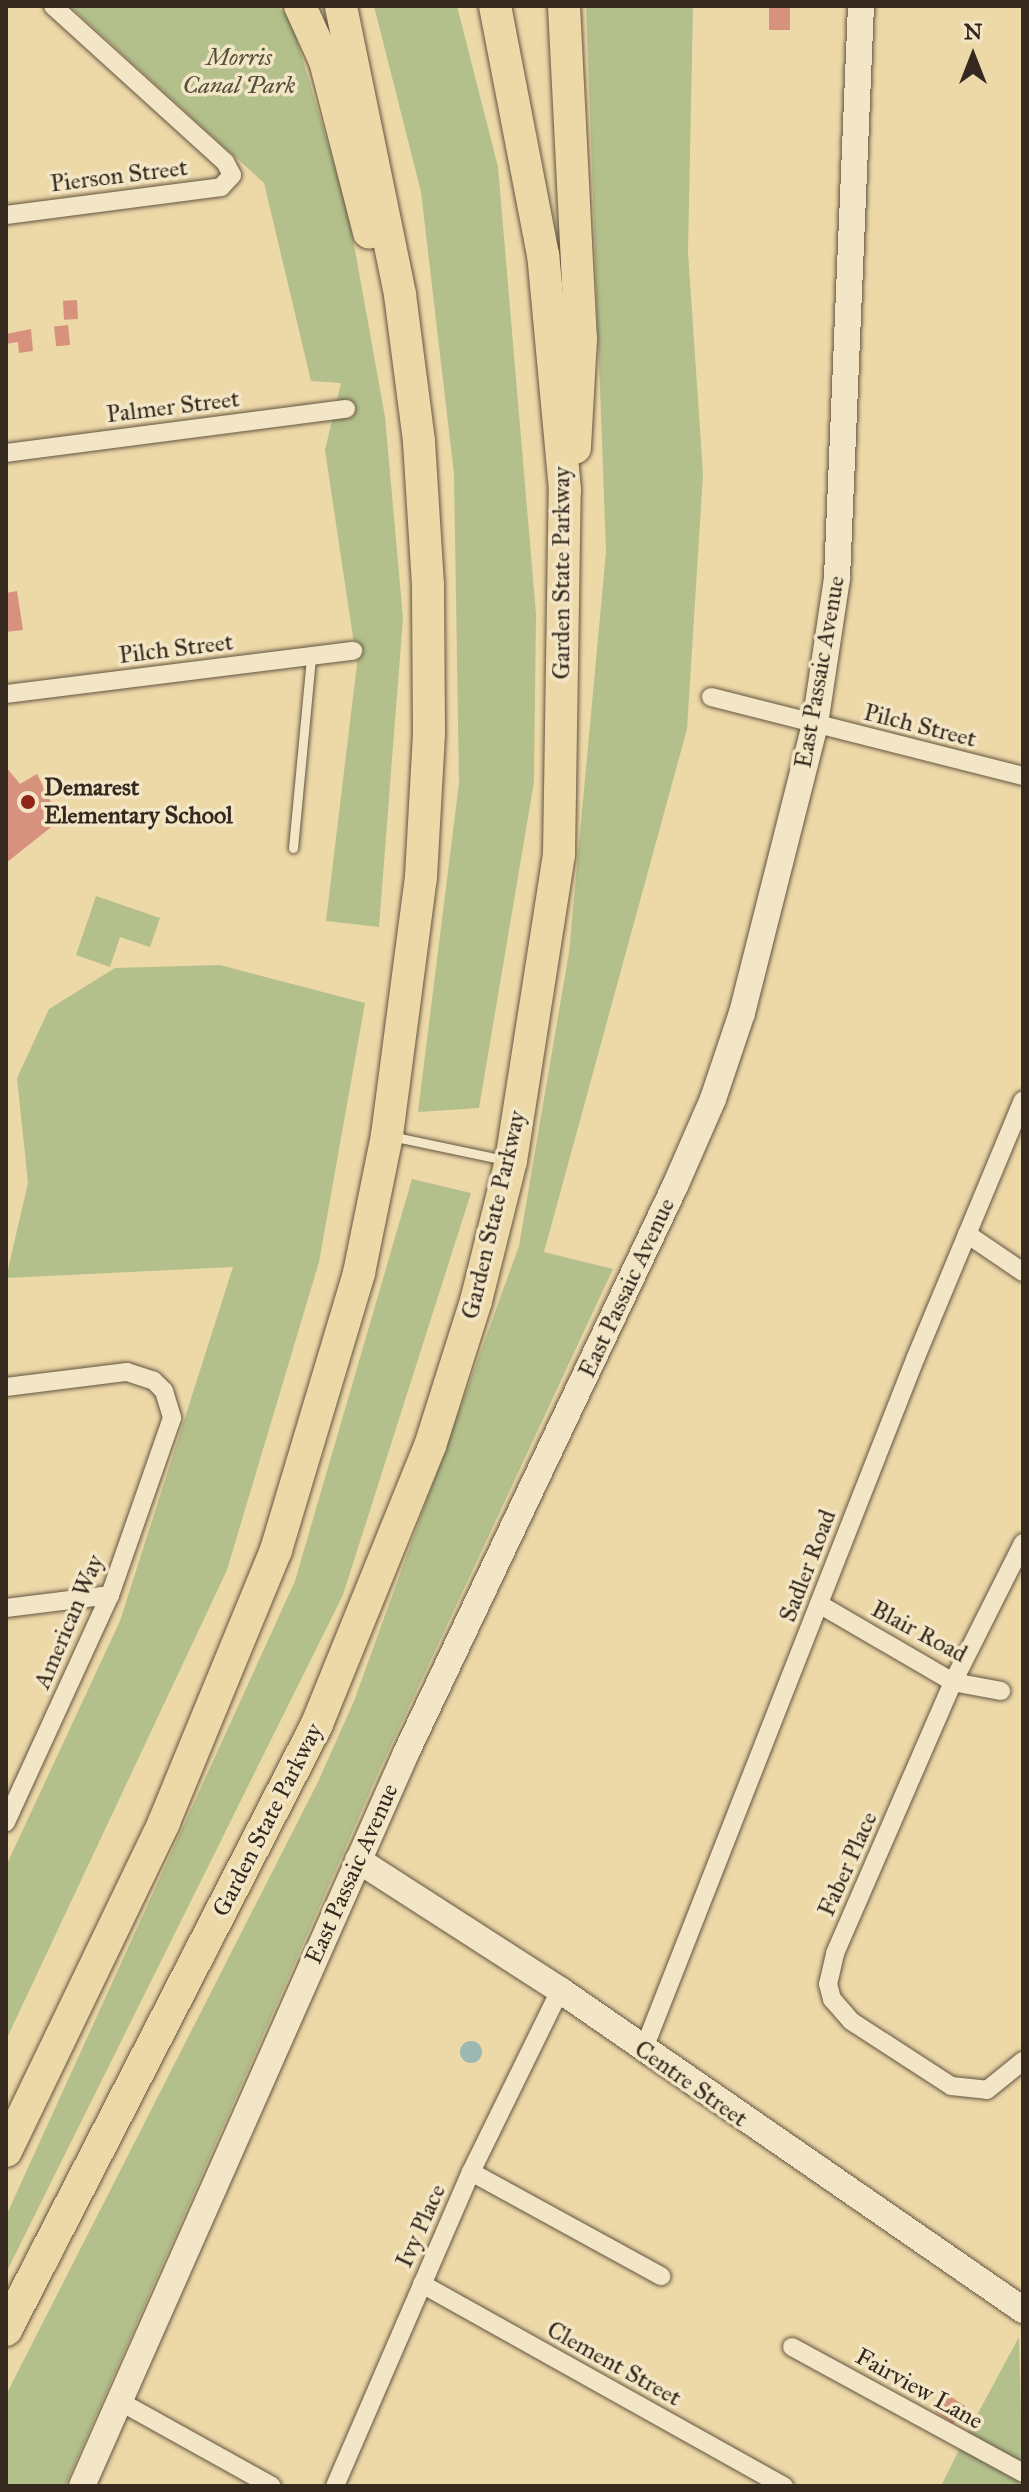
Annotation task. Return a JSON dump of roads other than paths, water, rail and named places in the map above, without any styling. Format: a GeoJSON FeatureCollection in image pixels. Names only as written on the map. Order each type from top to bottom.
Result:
{"type":"FeatureCollection","features":[{"type":"Feature","properties":{"kind":"highway"},"geometry":{"type":"LineString","coordinates":[[300,6],[325,61],[341,117],[419,441]]}},
{"type":"Feature","properties":{"kind":"highway"},"geometry":{"type":"LineString","coordinates":[[6,2151],[164,1822],[276,1550],[359,1273],[387,1135],[421,877],[428,747],[428,585],[419,441],[382,191],[341,6]]}},
{"type":"Feature","properties":{"kind":"highway","name":"Garden State Parkway"},"geometry":{"type":"LineString","coordinates":[[6,2330],[317,1724],[430,1446],[476,1301],[511,1161],[559,855],[565,490],[543,255],[495,6]]}},
{"type":"Feature","properties":{"kind":"highway"},"geometry":{"type":"LineString","coordinates":[[564,6],[582,387],[580,425],[565,490]]}},
{"type":"Feature","properties":{"kind":"main road","name":"East Passaic Avenue"},"geometry":{"type":"LineString","coordinates":[[82,2486],[358,1860],[713,1099],[766,926],[815,724],[828,651],[842,500],[861,6]]}},
{"type":"Feature","properties":{"kind":"main road","name":"Centre Street"},"geometry":{"type":"LineString","coordinates":[[358,1860],[560,1990],[643,2051],[1023,2310]]}},
{"type":"Feature","properties":{"kind":"street","name":"Pierson Street"},"geometry":{"type":"LineString","coordinates":[[6,215],[221,187],[232,175],[225,162],[53,6]]}},
{"type":"Feature","properties":{"kind":"street","name":"Palmer Street"},"geometry":{"type":"LineString","coordinates":[[6,453],[346,409]]}},
{"type":"Feature","properties":{"kind":"street","name":"Pilch Street"},"geometry":{"type":"LineString","coordinates":[[6,694],[353,651]]}},
{"type":"Feature","properties":{"kind":"street","name":"Pilch Street"},"geometry":{"type":"LineString","coordinates":[[711,697],[1023,776]]}},
{"type":"Feature","properties":{"kind":"street","name":"Sadler Road"},"geometry":{"type":"LineString","coordinates":[[643,2051],[819,1604],[1023,1100]]}},
{"type":"Feature","properties":{"kind":"street"},"geometry":{"type":"LineString","coordinates":[[967,1234],[1023,1272]]}},
{"type":"Feature","properties":{"kind":"street","name":"American Way"},"geometry":{"type":"LineString","coordinates":[[6,1387],[141,1374],[154,1381],[170,1404],[167,1437],[110,1595],[6,1822]]}},
{"type":"Feature","properties":{"kind":"street","name":"Faber Place"},"geometry":{"type":"LineString","coordinates":[[1023,1543],[953,1682],[835,1954],[828,1984],[832,1999],[851,2021],[951,2086],[987,2090],[1023,2061]]}},
{"type":"Feature","properties":{"kind":"street"},"geometry":{"type":"LineString","coordinates":[[6,1608],[110,1595]]}},
{"type":"Feature","properties":{"kind":"street","name":"Blair Road"},"geometry":{"type":"LineString","coordinates":[[819,1604],[953,1682],[1001,1691]]}},
{"type":"Feature","properties":{"kind":"street","name":"Ivy Place"},"geometry":{"type":"LineString","coordinates":[[335,2486],[471,2172],[560,1990]]}},
{"type":"Feature","properties":{"kind":"street"},"geometry":{"type":"LineString","coordinates":[[471,2172],[661,2276]]}},
{"type":"Feature","properties":{"kind":"street","name":"Clement Street"},"geometry":{"type":"LineString","coordinates":[[422,2284],[784,2486]]}},
{"type":"Feature","properties":{"kind":"street","name":"Fairview Lane"},"geometry":{"type":"LineString","coordinates":[[792,2347],[1023,2473]]}},
{"type":"Feature","properties":{"kind":"street"},"geometry":{"type":"LineString","coordinates":[[119,2401],[272,2486]]}},
{"type":"Feature","properties":{"kind":"lane"},"geometry":{"type":"LineString","coordinates":[[293,848],[311,656]]}},
{"type":"Feature","properties":{"kind":"lane"},"geometry":{"type":"LineString","coordinates":[[387,1135],[511,1161]]}},
{"type":"Feature","properties":{"kind":"water"},"geometry":{"type":"Polygon","coordinates":[[[471,2041],[479,2044],[482,2052],[479,2060],[471,2063],[463,2060],[460,2052],[463,2044],[471,2041]]]}},
{"type":"Feature","properties":{"kind":"place","name":"Demarest Elementary School"},"geometry":{"type":"Point","coordinates":[28,802]}},
{"type":"Feature","properties":{"kind":"park label","name":"Morris Canal Park"},"geometry":{"type":"Point","coordinates":[239,72]}}]}
